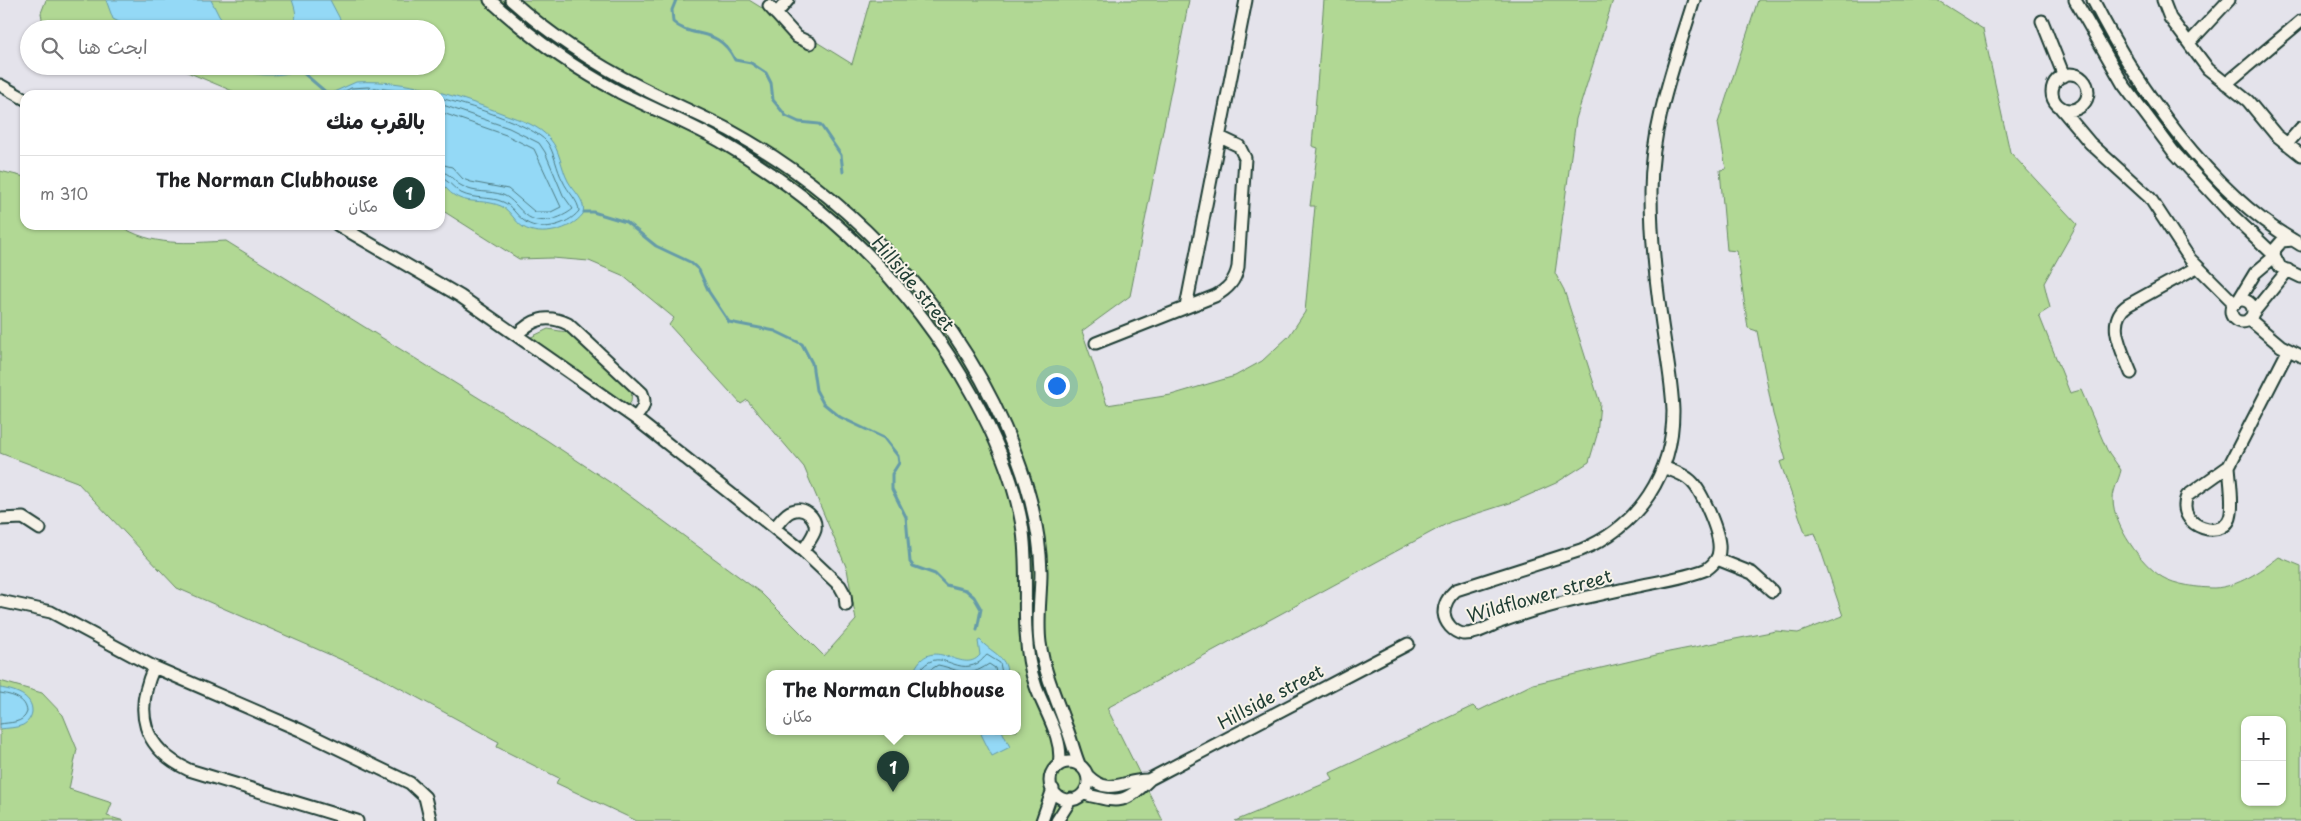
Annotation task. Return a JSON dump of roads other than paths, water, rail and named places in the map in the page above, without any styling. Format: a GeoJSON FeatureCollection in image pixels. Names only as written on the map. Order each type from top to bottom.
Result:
{"type":"FeatureCollection","features":[{"type":"Feature","properties":{"kind":"street","name":"Hillside street"},"geometry":{"type":"LineString","coordinates":[[490,0],[533,36],[584,72],[620,92],[718,140],[768,170],[807,199],[844,230],[884,270],[926,320],[953,360],[989,426],[1016,498],[1025,549],[1026,634],[1030,662],[1036,687],[1059,746],[1059,765],[1052,774],[1053,790],[1042,821]]}},
{"type":"Feature","properties":{"kind":"street","name":"Hillside street"},"geometry":{"type":"LineString","coordinates":[[511,0],[541,25],[591,59],[643,88],[732,132],[815,188],[862,228],[930,303],[964,353],[1004,426],[1029,495],[1040,553],[1039,616],[1042,653],[1051,688],[1079,764],[1088,776],[1101,785],[1117,786],[1140,779],[1149,780]]}},
{"type":"Feature","properties":{"kind":"street"},"geometry":{"type":"LineString","coordinates":[[788,0],[773,10],[797,37],[810,43]]}},
{"type":"Feature","properties":{"kind":"street"},"geometry":{"type":"LineString","coordinates":[[1186,307],[1246,0]]}},
{"type":"Feature","properties":{"kind":"street","name":"Wildflower street"},"geometry":{"type":"LineString","coordinates":[[1694,0],[1657,131],[1651,190],[1656,280],[1673,412],[1669,448],[1664,467],[1646,500],[1620,528],[1595,544],[1581,550],[1456,590],[1449,596],[1444,614],[1447,623],[1454,630],[1462,634],[1472,633],[1517,616],[1554,605],[1701,571],[1707,569],[1716,559]]}},
{"type":"Feature","properties":{"kind":"street"},"geometry":{"type":"LineString","coordinates":[[2075,0],[2116,72],[2160,135],[2208,190],[2274,256],[2280,267],[2301,277]]}},
{"type":"Feature","properties":{"kind":"street"},"geometry":{"type":"LineString","coordinates":[[2093,0],[2135,73],[2185,141],[2239,200],[2271,226],[2297,242]]}},
{"type":"Feature","properties":{"kind":"street"},"geometry":{"type":"LineString","coordinates":[[2163,0],[2167,12],[2208,69],[2248,101],[2276,135],[2301,155]]}},
{"type":"Feature","properties":{"kind":"street"},"geometry":{"type":"LineString","coordinates":[[2189,43],[2229,0]]}},
{"type":"Feature","properties":{"kind":"street"},"geometry":{"type":"LineString","coordinates":[[2042,21],[2064,76]]}},
{"type":"Feature","properties":{"kind":"street"},"geometry":{"type":"LineString","coordinates":[[2226,84],[2301,21]]}},
{"type":"Feature","properties":{"kind":"street"},"geometry":{"type":"LineString","coordinates":[[2059,106],[2068,110],[2078,108],[2088,96],[2087,86],[2075,75],[2064,76],[2056,82],[2052,92],[2059,106],[2080,132],[2150,198],[2184,251],[2197,267],[2236,303]]}},
{"type":"Feature","properties":{"kind":"street"},"geometry":{"type":"LineString","coordinates":[[0,85],[20,96]]}},
{"type":"Feature","properties":{"kind":"street"},"geometry":{"type":"LineString","coordinates":[[2078,108],[2080,132]]}},
{"type":"Feature","properties":{"kind":"street"},"geometry":{"type":"LineString","coordinates":[[2287,144],[2301,128]]}},
{"type":"Feature","properties":{"kind":"street"},"geometry":{"type":"LineString","coordinates":[[1096,343],[1222,292],[1233,282],[1238,267],[1245,158],[1239,146],[1220,137]]}},
{"type":"Feature","properties":{"kind":"street"},"geometry":{"type":"LineString","coordinates":[[347,230],[460,296],[635,418],[803,551],[840,586],[845,595],[846,605]]}},
{"type":"Feature","properties":{"kind":"street"},"geometry":{"type":"LineString","coordinates":[[2297,242],[2282,241],[2275,249],[2274,256],[2262,268],[2258,276],[2236,303],[2232,311],[2234,318],[2242,322],[2251,316],[2288,270],[2301,264]]}},
{"type":"Feature","properties":{"kind":"street"},"geometry":{"type":"LineString","coordinates":[[2131,373],[2116,329],[2120,312],[2128,305],[2197,267]]}},
{"type":"Feature","properties":{"kind":"street"},"geometry":{"type":"LineString","coordinates":[[2248,286],[2254,295],[2266,298]]}},
{"type":"Feature","properties":{"kind":"street"},"geometry":{"type":"LineString","coordinates":[[2236,303],[2244,301],[2250,304],[2251,316],[2288,351],[2301,356]]}},
{"type":"Feature","properties":{"kind":"street"},"geometry":{"type":"LineString","coordinates":[[517,335],[526,326],[539,319],[554,318],[568,324],[642,393],[644,398],[643,408],[635,418]]}},
{"type":"Feature","properties":{"kind":"street"},"geometry":{"type":"LineString","coordinates":[[2229,466],[2232,514],[2230,519],[2226,524],[2216,529],[2205,530],[2196,526],[2188,518],[2185,509],[2186,496],[2229,466],[2288,351]]}},
{"type":"Feature","properties":{"kind":"street"},"geometry":{"type":"LineString","coordinates":[[953,360],[964,353]]}},
{"type":"Feature","properties":{"kind":"street"},"geometry":{"type":"LineString","coordinates":[[1664,467],[1687,477],[1700,491],[1719,542],[1716,559],[1752,573],[1772,591]]}},
{"type":"Feature","properties":{"kind":"street"},"geometry":{"type":"LineString","coordinates":[[775,527],[791,511],[800,510],[809,513],[814,521],[814,530],[803,551]]}},
{"type":"Feature","properties":{"kind":"street"},"geometry":{"type":"LineString","coordinates":[[0,519],[23,518],[40,529]]}},
{"type":"Feature","properties":{"kind":"street"},"geometry":{"type":"LineString","coordinates":[[0,601],[51,612],[154,667],[300,730],[410,783],[425,797],[430,820]]}},
{"type":"Feature","properties":{"kind":"street","name":"Hillside street"},"geometry":{"type":"LineString","coordinates":[[1083,794],[1111,801],[1120,801],[1149,780],[1408,644]]}},
{"type":"Feature","properties":{"kind":"street"},"geometry":{"type":"LineString","coordinates":[[154,667],[146,685],[142,702],[144,720],[150,737],[160,751],[173,763],[189,770],[357,821]]}},
{"type":"Feature","properties":{"kind":"street"},"geometry":{"type":"LineString","coordinates":[[1059,765],[1069,762],[1079,764]]}},
{"type":"Feature","properties":{"kind":"street"},"geometry":{"type":"LineString","coordinates":[[1053,790],[1060,797],[1070,799],[1083,794],[1087,788],[1088,776]]}},
{"type":"Feature","properties":{"kind":"street"},"geometry":{"type":"LineString","coordinates":[[1111,801],[1109,792],[1117,786],[1127,790],[1128,797]]}},
{"type":"Feature","properties":{"kind":"street"},"geometry":{"type":"LineString","coordinates":[[1057,821],[1070,799]]}},
{"type":"Feature","properties":{"kind":"water"},"geometry":{"type":"Polygon","coordinates":[[[106,0],[211,0],[222,20],[115,20],[106,0]]]}},
{"type":"Feature","properties":{"kind":"water"},"geometry":{"type":"Polygon","coordinates":[[[292,0],[330,0],[340,20],[295,20],[292,0]]]}},
{"type":"Feature","properties":{"kind":"water"},"geometry":{"type":"Polygon","coordinates":[[[356,82],[375,82],[394,83],[432,90],[338,90],[356,82]]]}},
{"type":"Feature","properties":{"kind":"water"},"geometry":{"type":"Polygon","coordinates":[[[445,94],[523,121],[546,134],[553,143],[568,181],[583,204],[583,214],[578,220],[563,228],[555,231],[538,232],[523,227],[501,206],[461,199],[445,186],[445,94]]]}},
{"type":"Feature","properties":{"kind":"water"},"geometry":{"type":"Polygon","coordinates":[[[980,640],[1001,658],[1006,670],[915,670],[920,661],[929,655],[937,654],[964,661],[973,660],[980,655],[978,641],[980,640]]]}},
{"type":"Feature","properties":{"kind":"water"},"geometry":{"type":"Polygon","coordinates":[[[0,688],[21,694],[29,701],[32,714],[26,723],[0,729],[0,688]]]}},
{"type":"Feature","properties":{"kind":"water"},"geometry":{"type":"Polygon","coordinates":[[[982,735],[1004,735],[1010,747],[992,756],[982,735]]]}},
{"type":"Feature","properties":{"kind":"waterway"},"geometry":{"type":"LineString","coordinates":[[676,0],[672,10],[673,22],[688,31],[713,37],[728,49],[735,60],[751,63],[766,73],[771,83],[773,100],[786,116],[799,122],[819,124],[822,127],[841,155],[843,172]]}},
{"type":"Feature","properties":{"kind":"waterway"},"geometry":{"type":"LineString","coordinates":[[306,75],[323,90]]}},
{"type":"Feature","properties":{"kind":"waterway"},"geometry":{"type":"LineString","coordinates":[[584,212],[593,212],[626,222],[656,246],[690,262],[699,270],[709,292],[729,322],[775,331],[802,344],[812,363],[816,390],[823,403],[840,417],[884,438],[898,456],[899,463],[892,474],[892,489],[906,517],[910,562],[913,566],[935,574],[946,585],[966,590],[974,597],[981,609],[977,630]]}},
{"type":"Feature","properties":{"kind":"place","name":"The Norman Clubhouse"},"geometry":{"type":"Point","coordinates":[893,792]}}]}
